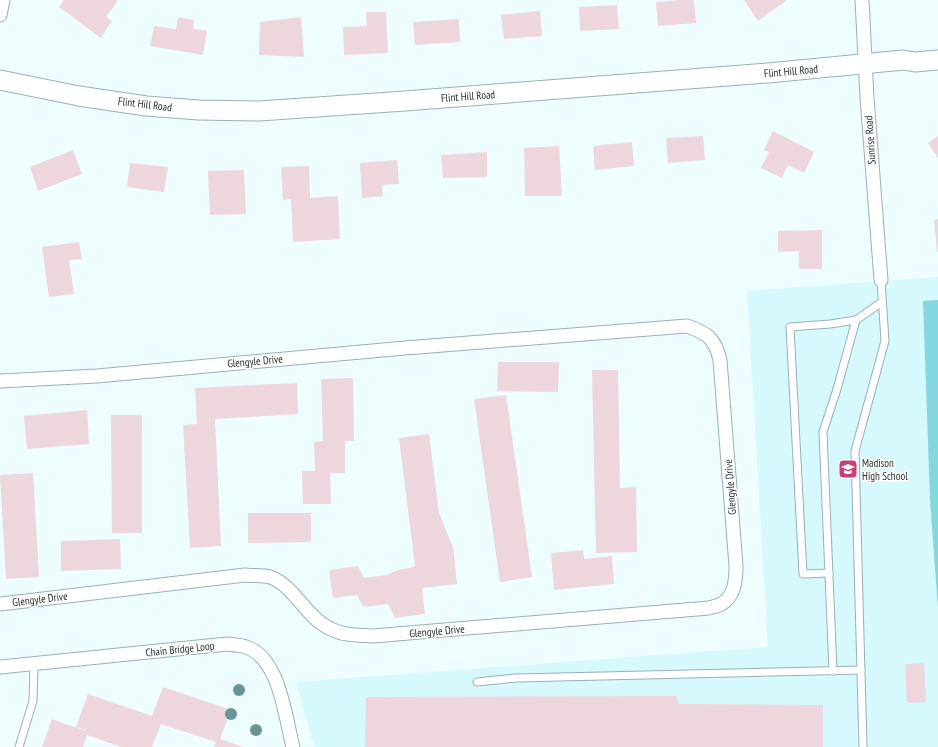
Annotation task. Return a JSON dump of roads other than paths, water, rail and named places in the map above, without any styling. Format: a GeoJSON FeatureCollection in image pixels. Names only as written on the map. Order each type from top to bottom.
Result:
{"type":"FeatureCollection","features":[{"type":"Feature","properties":{"kind":"street"},"geometry":{"type":"LineString","coordinates":[[0,15],[3,0]]}},
{"type":"Feature","properties":{"kind":"street","name":"Sunrise Road"},"geometry":{"type":"LineString","coordinates":[[862,0],[881,280]]}},
{"type":"Feature","properties":{"kind":"street","name":"Flint Hill Road"},"geometry":{"type":"LineString","coordinates":[[0,80],[79,96],[146,106],[199,110],[259,110],[413,101],[768,73],[903,60],[915,62],[938,60]]}},
{"type":"Feature","properties":{"kind":"street","name":"Glengyle Drive"},"geometry":{"type":"LineString","coordinates":[[0,381],[97,376],[406,348],[687,326],[710,337],[717,347],[720,360],[736,582],[731,594],[722,604],[708,608],[374,636],[347,635],[331,629],[315,619],[287,587],[270,577],[252,575],[0,604]]}},
{"type":"Feature","properties":{"kind":"street","name":"Chain Bridge Loop"},"geometry":{"type":"LineString","coordinates":[[0,667],[227,644],[246,647],[258,654],[269,665],[277,680],[293,747]]}},
{"type":"Feature","properties":{"kind":"lane"},"geometry":{"type":"LineString","coordinates":[[863,747],[855,451],[884,341],[881,280]]}},
{"type":"Feature","properties":{"kind":"lane"},"geometry":{"type":"LineString","coordinates":[[829,573],[802,574],[790,327],[830,324],[856,320],[882,302]]}},
{"type":"Feature","properties":{"kind":"lane"},"geometry":{"type":"LineString","coordinates":[[833,671],[823,432],[837,390],[856,320]]}},
{"type":"Feature","properties":{"kind":"lane"},"geometry":{"type":"LineString","coordinates":[[20,747],[33,702],[34,664]]}},
{"type":"Feature","properties":{"kind":"lane"},"geometry":{"type":"LineString","coordinates":[[477,682],[516,678],[861,670]]}},
{"type":"Feature","properties":{"kind":"place","name":"Madison High School"},"geometry":{"type":"Point","coordinates":[848,469]}}]}
